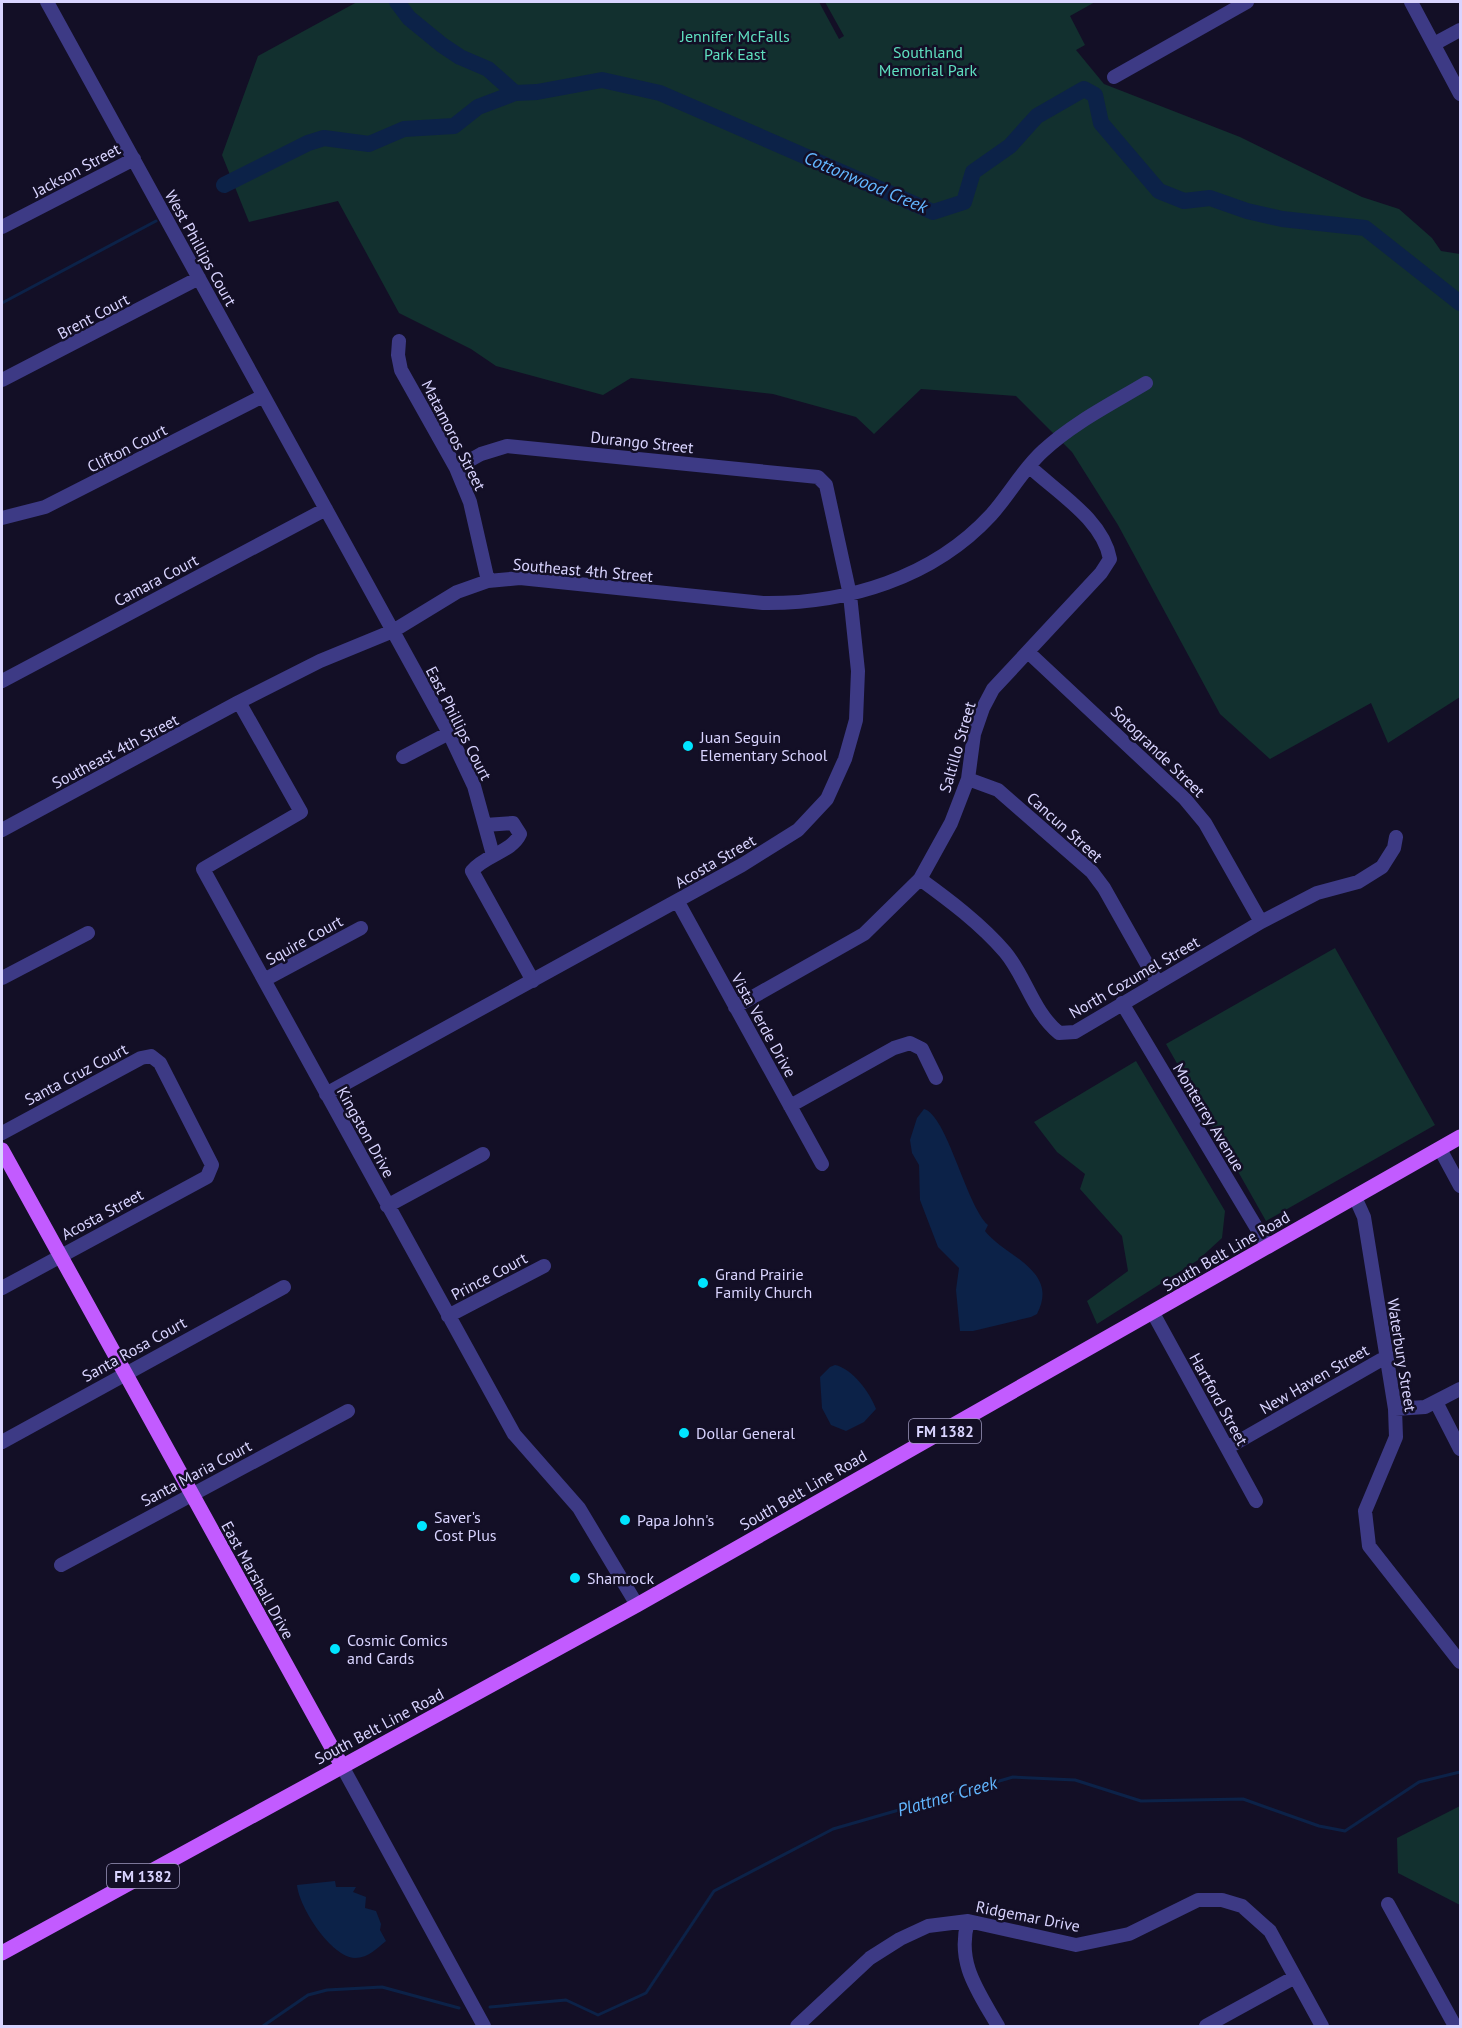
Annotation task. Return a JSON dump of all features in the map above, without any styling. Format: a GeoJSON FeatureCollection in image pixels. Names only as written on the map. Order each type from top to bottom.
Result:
{"type":"FeatureCollection","features":[{"type":"Feature","properties":{"kind":"main road","name":"South Belt Line Road"},"geometry":{"type":"LineString","coordinates":[[2,1953],[637,1605],[1461,1137]]}},
{"type":"Feature","properties":{"kind":"main road","name":"East Marshall Drive"},"geometry":{"type":"LineString","coordinates":[[2,1150],[190,1495],[342,1766]]}},
{"type":"Feature","properties":{"kind":"street","name":"West Phillips Court"},"geometry":{"type":"LineString","coordinates":[[47,2],[326,509]]}},
{"type":"Feature","properties":{"kind":"street"},"geometry":{"type":"LineString","coordinates":[[1114,77],[1247,2]]}},
{"type":"Feature","properties":{"kind":"street"},"geometry":{"type":"LineString","coordinates":[[1411,2],[1461,94]]}},
{"type":"Feature","properties":{"kind":"street"},"geometry":{"type":"LineString","coordinates":[[1434,44],[1461,30]]}},
{"type":"Feature","properties":{"kind":"street","name":"Jackson Street"},"geometry":{"type":"LineString","coordinates":[[2,227],[134,159]]}},
{"type":"Feature","properties":{"kind":"street","name":"Brent Court"},"geometry":{"type":"LineString","coordinates":[[2,380],[199,278]]}},
{"type":"Feature","properties":{"kind":"street","name":"Matamoros Street"},"geometry":{"type":"LineString","coordinates":[[399,341],[398,355],[401,370],[456,468],[470,502],[488,580]]}},
{"type":"Feature","properties":{"kind":"street","name":"Southeast 4th Street"},"geometry":{"type":"LineString","coordinates":[[2,830],[239,702],[320,661],[393,631],[457,592],[488,580],[520,578],[763,603],[798,604],[850,595],[886,584],[926,566],[959,545],[990,516],[1041,453],[1065,433],[1146,383]]}},
{"type":"Feature","properties":{"kind":"street","name":"Clifton Court"},"geometry":{"type":"LineString","coordinates":[[2,518],[45,507],[263,396]]}},
{"type":"Feature","properties":{"kind":"street","name":"Durango Street"},"geometry":{"type":"LineString","coordinates":[[456,468],[481,454],[507,446],[818,477],[826,484]]}},
{"type":"Feature","properties":{"kind":"street","name":"Saltillo Street"},"geometry":{"type":"LineString","coordinates":[[735,1006],[864,934],[920,879],[951,823],[968,779],[974,734],[983,708],[993,689],[1101,573],[1110,559],[1107,542],[1094,526],[1030,467]]}},
{"type":"Feature","properties":{"kind":"street","name":"Acosta Street"},"geometry":{"type":"LineString","coordinates":[[326,1094],[678,902],[798,830],[827,799],[846,759],[856,720],[858,671],[850,595],[826,484]]}},
{"type":"Feature","properties":{"kind":"street","name":"East Phillips Court"},"geometry":{"type":"LineString","coordinates":[[326,509],[449,733],[474,786],[493,855]]}},
{"type":"Feature","properties":{"kind":"street","name":"Camara Court"},"geometry":{"type":"LineString","coordinates":[[2,681],[326,509]]}},
{"type":"Feature","properties":{"kind":"street","name":"Sotogrande Street"},"geometry":{"type":"LineString","coordinates":[[1028,652],[1185,799],[1205,823],[1262,922]]}},
{"type":"Feature","properties":{"kind":"street","name":"Kingston Drive"},"geometry":{"type":"LineString","coordinates":[[239,702],[301,812],[203,869],[514,1434],[579,1508],[637,1605]]}},
{"type":"Feature","properties":{"kind":"street"},"geometry":{"type":"LineString","coordinates":[[404,757],[449,733]]}},
{"type":"Feature","properties":{"kind":"street","name":"Cancun Street"},"geometry":{"type":"LineString","coordinates":[[968,779],[998,790],[1092,872],[1104,888],[1157,982]]}},
{"type":"Feature","properties":{"kind":"street"},"geometry":{"type":"LineString","coordinates":[[485,825],[513,823],[519,829],[520,834],[514,843],[479,862],[472,871],[533,981]]}},
{"type":"Feature","properties":{"kind":"street","name":"North Cozumel Street"},"geometry":{"type":"LineString","coordinates":[[920,879],[952,903],[1005,951],[1046,1022],[1059,1032],[1075,1032],[1262,922],[1317,893],[1358,882],[1382,867],[1394,848],[1396,837]]}},
{"type":"Feature","properties":{"kind":"street","name":"Vista Verde Drive"},"geometry":{"type":"LineString","coordinates":[[678,902],[822,1164]]}},
{"type":"Feature","properties":{"kind":"street","name":"Squire Court"},"geometry":{"type":"LineString","coordinates":[[264,980],[361,928]]}},
{"type":"Feature","properties":{"kind":"street"},"geometry":{"type":"LineString","coordinates":[[2,978],[88,933]]}},
{"type":"Feature","properties":{"kind":"street","name":"Monterrey Avenue"},"geometry":{"type":"LineString","coordinates":[[1122,1004],[1268,1247]]}},
{"type":"Feature","properties":{"kind":"street"},"geometry":{"type":"LineString","coordinates":[[790,1106],[894,1048],[910,1043],[922,1049],[936,1078]]}},
{"type":"Feature","properties":{"kind":"street","name":"Santa Cruz Court"},"geometry":{"type":"LineString","coordinates":[[2,1133],[141,1058],[151,1056],[160,1063],[212,1164]]}},
{"type":"Feature","properties":{"kind":"street"},"geometry":{"type":"LineString","coordinates":[[1440,1149],[1461,1186]]}},
{"type":"Feature","properties":{"kind":"street"},"geometry":{"type":"LineString","coordinates":[[387,1206],[483,1154]]}},
{"type":"Feature","properties":{"kind":"street","name":"Acosta Street"},"geometry":{"type":"LineString","coordinates":[[2,1287],[207,1177],[212,1164]]}},
{"type":"Feature","properties":{"kind":"street","name":"Waterbury Street"},"geometry":{"type":"LineString","coordinates":[[1355,1197],[1364,1217],[1395,1408],[1396,1437],[1365,1511],[1369,1546],[1461,1662]]}},
{"type":"Feature","properties":{"kind":"street","name":"Prince Court"},"geometry":{"type":"LineString","coordinates":[[448,1316],[544,1266]]}},
{"type":"Feature","properties":{"kind":"street","name":"Santa Rosa Court"},"geometry":{"type":"LineString","coordinates":[[2,1442],[284,1287]]}},
{"type":"Feature","properties":{"kind":"street","name":"Hartford Street"},"geometry":{"type":"LineString","coordinates":[[1153,1313],[1256,1501]]}},
{"type":"Feature","properties":{"kind":"street","name":"New Haven Street"},"geometry":{"type":"LineString","coordinates":[[1227,1448],[1386,1358]]}},
{"type":"Feature","properties":{"kind":"street"},"geometry":{"type":"LineString","coordinates":[[1395,1408],[1418,1408],[1461,1389]]}},
{"type":"Feature","properties":{"kind":"street"},"geometry":{"type":"LineString","coordinates":[[1436,1402],[1461,1449]]}},
{"type":"Feature","properties":{"kind":"street","name":"Santa Maria Court"},"geometry":{"type":"LineString","coordinates":[[61,1565],[348,1411]]}},
{"type":"Feature","properties":{"kind":"street","name":"East Marshall Drive"},"geometry":{"type":"LineString","coordinates":[[342,1766],[482,2023]]}},
{"type":"Feature","properties":{"kind":"street","name":"Ridgemar Drive"},"geometry":{"type":"LineString","coordinates":[[796,2026],[870,1958],[900,1939],[928,1926],[968,1921],[1076,1945],[1129,1934],[1198,1900],[1222,1900],[1242,1906],[1270,1931],[1322,2026]]}},
{"type":"Feature","properties":{"kind":"street"},"geometry":{"type":"LineString","coordinates":[[1388,1904],[1450,2025]]}},
{"type":"Feature","properties":{"kind":"street"},"geometry":{"type":"LineString","coordinates":[[968,1921],[962,1941],[968,1972],[998,2026]]}},
{"type":"Feature","properties":{"kind":"street"},"geometry":{"type":"LineString","coordinates":[[1206,2026],[1295,1977]]}},
{"type":"Feature","properties":{"kind":"green space"},"geometry":{"type":"Polygon","coordinates":[[[357,2],[819,2],[839,39],[844,36],[825,2],[1095,2],[1070,16],[1085,45],[1076,50],[1104,84],[1240,137],[1362,197],[1399,209],[1432,238],[1441,251],[1460,254],[1460,697],[1388,743],[1371,703],[1270,759],[1220,714],[1118,525],[1072,452],[1016,396],[921,389],[874,434],[856,417],[773,394],[631,378],[603,395],[496,366],[471,349],[399,313],[338,201],[249,222],[222,155],[258,56],[357,2]]]}},
{"type":"Feature","properties":{"kind":"green space"},"geometry":{"type":"Polygon","coordinates":[[[1335,948],[1435,1125],[1266,1221],[1166,1044],[1335,948]]]}},
{"type":"Feature","properties":{"kind":"green space"},"geometry":{"type":"Polygon","coordinates":[[[1136,1061],[1225,1211],[1222,1238],[1198,1260],[1097,1324],[1087,1301],[1128,1271],[1122,1236],[1080,1189],[1085,1174],[1057,1152],[1034,1122],[1136,1061]]]}},
{"type":"Feature","properties":{"kind":"green space"},"geometry":{"type":"Polygon","coordinates":[[[1460,1806],[1460,1905],[1398,1873],[1397,1838],[1460,1806]]]}},
{"type":"Feature","properties":{"kind":"water"},"geometry":{"type":"Polygon","coordinates":[[[924,1109],[941,1127],[949,1143],[972,1199],[988,1225],[985,1231],[1036,1275],[1041,1286],[1042,1299],[1037,1314],[973,1331],[960,1331],[956,1290],[959,1268],[938,1247],[920,1200],[919,1165],[912,1153],[910,1140],[917,1118],[924,1109]]]}},
{"type":"Feature","properties":{"kind":"water"},"geometry":{"type":"Polygon","coordinates":[[[835,1365],[848,1371],[860,1382],[876,1409],[864,1422],[846,1431],[831,1425],[822,1408],[820,1377],[835,1365]]]}},
{"type":"Feature","properties":{"kind":"water"},"geometry":{"type":"Polygon","coordinates":[[[335,1881],[336,1887],[356,1887],[353,1892],[366,1897],[365,1908],[376,1911],[381,1924],[380,1930],[386,1941],[373,1952],[360,1958],[346,1955],[327,1940],[310,1918],[299,1894],[297,1885],[335,1881]]]}},
{"type":"Feature","properties":{"kind":"waterway","name":"Cottonwood Creek"},"geometry":{"type":"LineString","coordinates":[[397,2],[409,18],[442,45],[460,57],[488,69],[515,93],[537,92],[602,80],[660,93],[933,212],[964,202],[973,172],[1010,146],[1037,116],[1084,89],[1095,95],[1101,123],[1159,191],[1184,201],[1210,198],[1247,211],[1282,219],[1365,228],[1460,303]]}},
{"type":"Feature","properties":{"kind":"waterway"},"geometry":{"type":"LineString","coordinates":[[224,185],[308,143],[324,138],[369,144],[404,129],[454,126],[478,107],[515,93]]}},
{"type":"Feature","properties":{"kind":"waterway"},"geometry":{"type":"LineString","coordinates":[[2,303],[156,221]]}},
{"type":"Feature","properties":{"kind":"waterway","name":"Plattner Creek"},"geometry":{"type":"LineString","coordinates":[[490,2007],[566,2000],[598,2015],[646,1993],[714,1891],[833,1829],[1013,1777],[1075,1780],[1141,1801],[1243,1799],[1319,1826],[1345,1831],[1419,1782],[1460,1772]]}},
{"type":"Feature","properties":{"kind":"waterway","name":"Plattner Creek"},"geometry":{"type":"LineString","coordinates":[[263,2026],[308,1995],[327,1990],[382,1987],[459,2008]]}},
{"type":"Feature","properties":{"kind":"place","name":"Juan Seguin Elementary School"},"geometry":{"type":"Point","coordinates":[688,746]}},
{"type":"Feature","properties":{"kind":"place","name":"Grand Prairie Family Church"},"geometry":{"type":"Point","coordinates":[703,1283]}},
{"type":"Feature","properties":{"kind":"place","name":"Dollar General"},"geometry":{"type":"Point","coordinates":[684,1433]}},
{"type":"Feature","properties":{"kind":"place","name":"Papa John's"},"geometry":{"type":"Point","coordinates":[625,1520]}},
{"type":"Feature","properties":{"kind":"place","name":"Saver's Cost Plus"},"geometry":{"type":"Point","coordinates":[422,1526]}},
{"type":"Feature","properties":{"kind":"place","name":"Shamrock"},"geometry":{"type":"Point","coordinates":[575,1578]}},
{"type":"Feature","properties":{"kind":"place","name":"Cosmic Comics and Cards"},"geometry":{"type":"Point","coordinates":[335,1649]}},
{"type":"Feature","properties":{"kind":"park label","name":"Jennifer McFalls Park East"},"geometry":{"type":"Point","coordinates":[735,45]}},
{"type":"Feature","properties":{"kind":"park label","name":"Southland Memorial Park"},"geometry":{"type":"Point","coordinates":[928,61]}}]}
